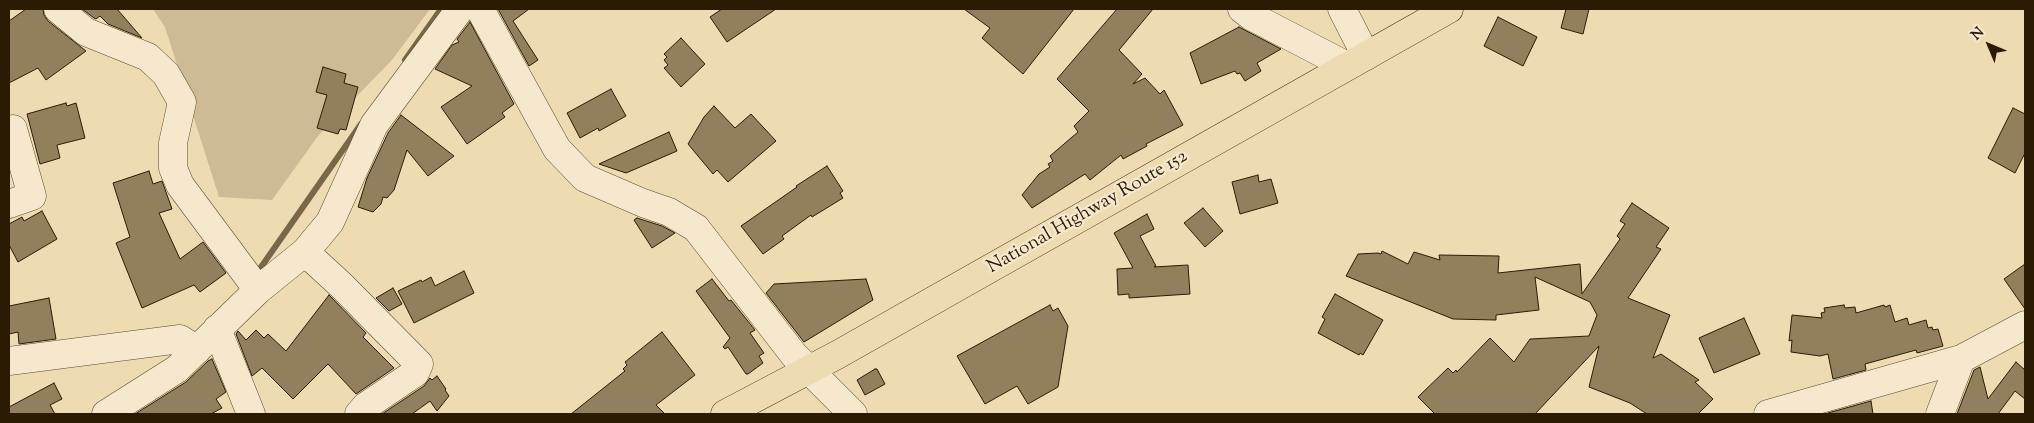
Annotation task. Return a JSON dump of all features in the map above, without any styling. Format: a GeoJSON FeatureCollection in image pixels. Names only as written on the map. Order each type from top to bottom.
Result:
{"type":"FeatureCollection","features":[{"type":"Feature","properties":{"kind":"highway","name":"National Highway Route 152"},"geometry":{"type":"LineString","coordinates":[[725,414],[808,370],[1449,9]]}},
{"type":"Feature","properties":{"kind":"street"},"geometry":{"type":"LineString","coordinates":[[58,9],[86,32],[148,57],[166,74],[182,102],[173,143],[173,168],[180,185],[258,290]]}},
{"type":"Feature","properties":{"kind":"street"},"geometry":{"type":"LineString","coordinates":[[106,414],[178,369],[258,290],[305,252],[330,222],[374,125],[460,9]]}},
{"type":"Feature","properties":{"kind":"street"},"geometry":{"type":"LineString","coordinates":[[480,9],[557,149],[586,178],[643,204],[669,212],[696,228],[794,355],[853,414]]}},
{"type":"Feature","properties":{"kind":"street"},"geometry":{"type":"LineString","coordinates":[[1242,9],[1251,16],[1356,61]]}},
{"type":"Feature","properties":{"kind":"street"},"geometry":{"type":"LineString","coordinates":[[1342,9],[1356,61]]}},
{"type":"Feature","properties":{"kind":"street"},"geometry":{"type":"LineString","coordinates":[[9,204],[32,196],[13,129]]}},
{"type":"Feature","properties":{"kind":"street"},"geometry":{"type":"LineString","coordinates":[[305,252],[342,286],[419,364],[415,373],[366,406],[359,414]]}},
{"type":"Feature","properties":{"kind":"street"},"geometry":{"type":"LineString","coordinates":[[1768,414],[1961,359],[2025,325]]}},
{"type":"Feature","properties":{"kind":"street"},"geometry":{"type":"LineString","coordinates":[[217,329],[251,414]]}},
{"type":"Feature","properties":{"kind":"street"},"geometry":{"type":"LineString","coordinates":[[9,362],[180,339],[197,350]]}},
{"type":"Feature","properties":{"kind":"street"},"geometry":{"type":"LineString","coordinates":[[1940,414],[1961,359]]}},
{"type":"Feature","properties":{"kind":"shaded area"},"geometry":{"type":"Polygon","coordinates":[[[153,9],[430,9],[392,60],[318,136],[272,200],[219,197],[165,27],[153,9]]]}},
{"type":"Feature","properties":{"kind":"building"},"geometry":{"type":"Polygon","coordinates":[[[26,9],[43,9],[48,21],[86,51],[46,80],[38,68],[9,83],[9,21],[26,9]]]}},
{"type":"Feature","properties":{"kind":"building"},"geometry":{"type":"Polygon","coordinates":[[[82,9],[117,9],[142,38],[108,24],[100,16],[96,19],[82,9]]]}},
{"type":"Feature","properties":{"kind":"building"},"geometry":{"type":"Polygon","coordinates":[[[498,9],[529,9],[513,21],[538,60],[529,66],[498,9]]]}},
{"type":"Feature","properties":{"kind":"building"},"geometry":{"type":"Polygon","coordinates":[[[722,9],[776,9],[727,42],[710,17],[722,9]]]}},
{"type":"Feature","properties":{"kind":"building"},"geometry":{"type":"Polygon","coordinates":[[[964,9],[1074,9],[1023,74],[982,38],[990,28],[964,9]]]}},
{"type":"Feature","properties":{"kind":"building"},"geometry":{"type":"Polygon","coordinates":[[[1117,9],[1153,9],[1119,50],[1142,74],[1133,84],[1145,78],[1160,94],[1164,90],[1183,125],[1146,144],[1147,146],[1123,159],[1121,155],[1090,180],[1085,174],[1032,208],[1022,195],[1039,174],[1050,167],[1048,164],[1053,161],[1050,156],[1078,132],[1074,126],[1089,111],[1057,79],[1117,9]]]}},
{"type":"Feature","properties":{"kind":"building"},"geometry":{"type":"Polygon","coordinates":[[[1566,9],[1589,9],[1583,34],[1561,28],[1566,9]]]}},
{"type":"Feature","properties":{"kind":"building"},"geometry":{"type":"Polygon","coordinates":[[[1498,17],[1537,37],[1523,66],[1484,46],[1498,17]]]}},
{"type":"Feature","properties":{"kind":"building"},"geometry":{"type":"Polygon","coordinates":[[[470,22],[514,104],[502,113],[505,117],[467,144],[441,107],[472,86],[435,69],[452,45],[459,42],[457,39],[470,22]]]}},
{"type":"Feature","properties":{"kind":"building"},"geometry":{"type":"Polygon","coordinates":[[[1239,27],[1281,49],[1257,63],[1261,71],[1245,81],[1240,73],[1237,74],[1235,71],[1201,84],[1190,53],[1239,27]]]}},
{"type":"Feature","properties":{"kind":"building"},"geometry":{"type":"Polygon","coordinates":[[[681,38],[705,64],[681,87],[664,68],[668,65],[664,60],[667,57],[664,54],[681,38]]]}},
{"type":"Feature","properties":{"kind":"building"},"geometry":{"type":"Polygon","coordinates":[[[323,67],[346,74],[344,83],[358,87],[346,130],[340,129],[338,134],[317,128],[327,95],[316,92],[323,67]]]}},
{"type":"Feature","properties":{"kind":"building"},"geometry":{"type":"Polygon","coordinates":[[[611,89],[626,116],[599,131],[598,128],[580,138],[567,113],[611,89]]]}},
{"type":"Feature","properties":{"kind":"building"},"geometry":{"type":"Polygon","coordinates":[[[66,103],[67,106],[76,103],[85,138],[57,145],[60,158],[40,164],[27,114],[66,103]]]}},
{"type":"Feature","properties":{"kind":"building"},"geometry":{"type":"Polygon","coordinates":[[[714,106],[735,128],[751,114],[776,141],[728,182],[717,170],[713,174],[688,144],[704,117],[714,106]]]}},
{"type":"Feature","properties":{"kind":"building"},"geometry":{"type":"Polygon","coordinates":[[[2013,108],[2025,114],[2025,153],[2015,173],[1988,158],[2013,108]]]}},
{"type":"Feature","properties":{"kind":"building"},"geometry":{"type":"Polygon","coordinates":[[[401,115],[454,156],[428,176],[407,150],[394,190],[387,198],[383,197],[381,204],[373,212],[358,207],[367,178],[388,133],[401,115]]]}},
{"type":"Feature","properties":{"kind":"building"},"geometry":{"type":"Polygon","coordinates":[[[669,132],[677,151],[626,173],[599,164],[669,132]]]}},
{"type":"Feature","properties":{"kind":"building"},"geometry":{"type":"Polygon","coordinates":[[[827,166],[843,191],[840,193],[843,198],[812,217],[811,215],[782,236],[784,239],[763,254],[741,226],[827,166]]]}},
{"type":"Feature","properties":{"kind":"building"},"geometry":{"type":"Polygon","coordinates":[[[149,171],[153,184],[162,181],[172,209],[159,213],[180,259],[203,242],[226,273],[200,292],[194,285],[142,308],[116,243],[130,237],[113,183],[149,171]]]}},
{"type":"Feature","properties":{"kind":"building"},"geometry":{"type":"Polygon","coordinates":[[[1258,175],[1259,182],[1271,179],[1278,203],[1240,214],[1232,182],[1258,175]]]}},
{"type":"Feature","properties":{"kind":"building"},"geometry":{"type":"Polygon","coordinates":[[[1632,203],[1669,228],[1656,247],[1661,249],[1628,298],[1670,315],[1653,358],[1661,354],[1699,380],[1695,382],[1713,399],[1698,414],[1647,414],[1630,403],[1589,387],[1599,346],[1535,414],[1435,414],[1418,397],[1448,368],[1453,373],[1456,370],[1457,372],[1490,338],[1514,362],[1530,339],[1589,336],[1597,315],[1590,302],[1535,277],[1539,310],[1496,315],[1496,320],[1453,319],[1346,276],[1358,254],[1381,254],[1382,251],[1408,264],[1414,252],[1440,260],[1439,255],[1499,256],[1498,273],[1580,264],[1582,294],[1620,239],[1617,236],[1625,224],[1620,221],[1632,203]]]}},
{"type":"Feature","properties":{"kind":"building"},"geometry":{"type":"Polygon","coordinates":[[[1203,208],[1223,231],[1205,247],[1184,223],[1203,208]]]}},
{"type":"Feature","properties":{"kind":"building"},"geometry":{"type":"Polygon","coordinates":[[[42,211],[57,239],[18,262],[9,245],[9,224],[22,217],[24,221],[42,211]]]}},
{"type":"Feature","properties":{"kind":"building"},"geometry":{"type":"Polygon","coordinates":[[[1147,214],[1154,229],[1140,236],[1156,266],[1154,267],[1188,265],[1190,294],[1129,298],[1129,294],[1118,295],[1117,269],[1133,268],[1114,233],[1147,214]]]}},
{"type":"Feature","properties":{"kind":"building"},"geometry":{"type":"Polygon","coordinates":[[[637,218],[662,226],[675,233],[652,248],[634,220],[637,218]]]}},
{"type":"Feature","properties":{"kind":"building"},"geometry":{"type":"Polygon","coordinates":[[[2025,264],[2025,309],[2004,279],[2025,264]]]}},
{"type":"Feature","properties":{"kind":"building"},"geometry":{"type":"Polygon","coordinates":[[[464,271],[474,293],[414,323],[398,291],[431,277],[435,286],[464,271]]]}},
{"type":"Feature","properties":{"kind":"building"},"geometry":{"type":"Polygon","coordinates":[[[712,279],[755,330],[750,333],[764,353],[759,356],[763,363],[748,374],[746,374],[728,347],[725,349],[723,347],[730,338],[696,291],[712,279]]]}},
{"type":"Feature","properties":{"kind":"building"},"geometry":{"type":"Polygon","coordinates":[[[866,279],[873,300],[804,342],[766,293],[774,284],[866,279]]]}},
{"type":"Feature","properties":{"kind":"building"},"geometry":{"type":"Polygon","coordinates":[[[393,288],[402,304],[389,311],[376,298],[393,288]]]}},
{"type":"Feature","properties":{"kind":"building"},"geometry":{"type":"Polygon","coordinates":[[[1335,294],[1383,320],[1363,355],[1360,353],[1359,355],[1318,333],[1325,319],[1322,317],[1335,294]]]}},
{"type":"Feature","properties":{"kind":"building"},"geometry":{"type":"Polygon","coordinates":[[[329,295],[366,333],[363,337],[394,368],[356,394],[328,364],[293,399],[262,368],[252,376],[236,334],[238,331],[246,340],[256,330],[264,338],[268,334],[286,351],[329,295]]]}},
{"type":"Feature","properties":{"kind":"building"},"geometry":{"type":"Polygon","coordinates":[[[49,298],[56,339],[19,344],[18,332],[9,334],[9,306],[49,298]]]}},
{"type":"Feature","properties":{"kind":"building"},"geometry":{"type":"Polygon","coordinates":[[[1050,305],[1053,311],[1058,308],[1068,326],[1058,387],[1028,404],[1017,386],[985,404],[957,356],[1050,305]]]}},
{"type":"Feature","properties":{"kind":"building"},"geometry":{"type":"Polygon","coordinates":[[[1844,305],[1845,308],[1855,307],[1856,313],[1890,305],[1895,322],[1907,318],[1909,325],[1926,320],[1928,328],[1938,329],[1943,346],[1917,353],[1916,350],[1865,364],[1866,370],[1833,379],[1828,354],[1820,356],[1791,352],[1792,340],[1789,341],[1792,315],[1822,318],[1821,313],[1825,312],[1824,308],[1844,305]]]}},
{"type":"Feature","properties":{"kind":"building"},"geometry":{"type":"Polygon","coordinates":[[[1744,318],[1760,354],[1714,373],[1699,338],[1744,318]]]}},
{"type":"Feature","properties":{"kind":"building"},"geometry":{"type":"Polygon","coordinates":[[[662,332],[695,375],[656,405],[665,414],[571,414],[625,371],[623,369],[627,365],[625,362],[662,332]]]}},
{"type":"Feature","properties":{"kind":"building"},"geometry":{"type":"Polygon","coordinates":[[[212,359],[226,392],[216,399],[222,408],[211,414],[135,414],[186,382],[212,359]]]}},
{"type":"Feature","properties":{"kind":"building"},"geometry":{"type":"Polygon","coordinates":[[[2016,362],[2025,370],[2025,399],[2015,391],[1998,414],[1957,414],[1974,370],[1980,367],[1988,399],[2016,362]]]}},
{"type":"Feature","properties":{"kind":"building"},"geometry":{"type":"Polygon","coordinates":[[[877,369],[885,384],[865,395],[857,380],[877,369]]]}},
{"type":"Feature","properties":{"kind":"building"},"geometry":{"type":"Polygon","coordinates":[[[437,376],[449,396],[437,411],[430,401],[412,414],[382,414],[424,386],[430,378],[432,380],[437,376]]]}},
{"type":"Feature","properties":{"kind":"building"},"geometry":{"type":"Polygon","coordinates":[[[54,383],[62,399],[50,405],[55,414],[9,414],[9,407],[54,383]]]}},
{"type":"Feature","properties":{"kind":"building"},"geometry":{"type":"Polygon","coordinates":[[[1871,401],[1873,414],[1826,414],[1828,413],[1871,401]]]}},
{"type":"Feature","properties":{"kind":"waterway"},"geometry":{"type":"LineString","coordinates":[[405,60],[441,9]]}},
{"type":"Feature","properties":{"kind":"waterway"},"geometry":{"type":"LineString","coordinates":[[259,270],[361,124]]}}]}
